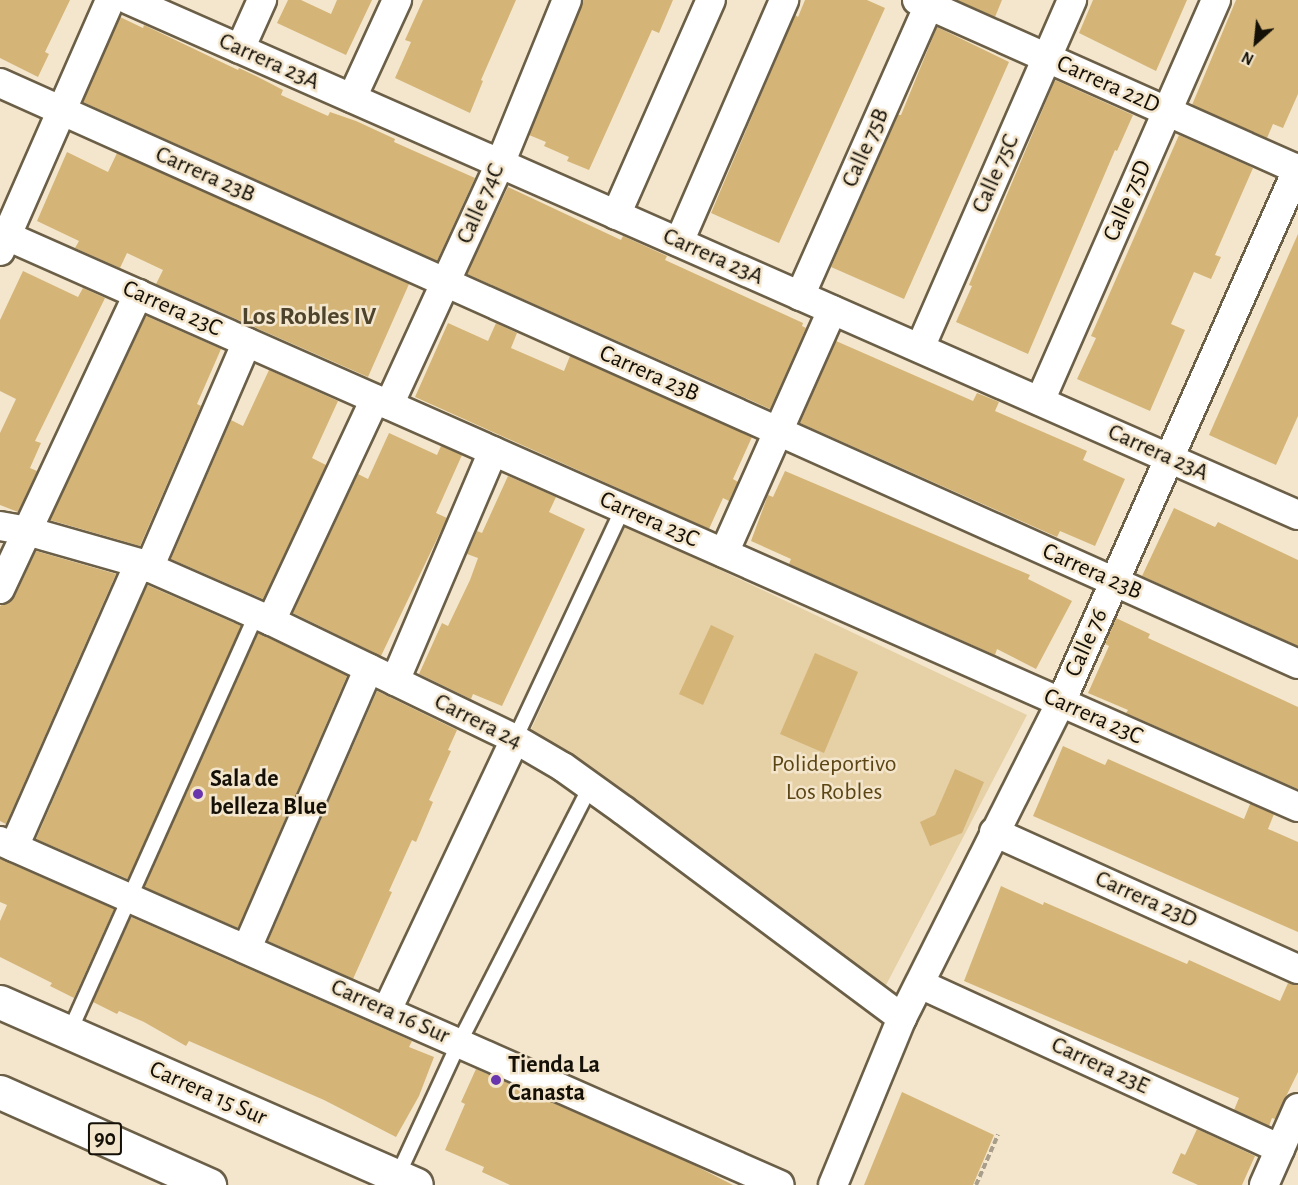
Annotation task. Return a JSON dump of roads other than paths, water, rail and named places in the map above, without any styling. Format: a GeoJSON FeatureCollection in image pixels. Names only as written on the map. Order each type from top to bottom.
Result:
{"type":"FeatureCollection","features":[{"type":"Feature","properties":{"kind":"main road","name":"Carrera 15 Sur"},"geometry":{"type":"LineString","coordinates":[[0,1002],[406,1181]]}},
{"type":"Feature","properties":{"kind":"main road","name":"90"},"geometry":{"type":"LineString","coordinates":[[0,1092],[209,1185]]}},
{"type":"Feature","properties":{"kind":"street"},"geometry":{"type":"LineString","coordinates":[[2,240],[110,0]]}},
{"type":"Feature","properties":{"kind":"street","name":"Carrera 23A"},"geometry":{"type":"LineString","coordinates":[[129,0],[1298,515]]}},
{"type":"Feature","properties":{"kind":"street"},"geometry":{"type":"LineString","coordinates":[[240,49],[262,0]]}},
{"type":"Feature","properties":{"kind":"street"},"geometry":{"type":"LineString","coordinates":[[352,98],[397,0]]}},
{"type":"Feature","properties":{"kind":"street","name":"Calle 74C"},"geometry":{"type":"LineString","coordinates":[[263,618],[446,283],[500,164],[567,0]]}},
{"type":"Feature","properties":{"kind":"street"},"geometry":{"type":"LineString","coordinates":[[616,215],[711,0]]}},
{"type":"Feature","properties":{"kind":"street"},"geometry":{"type":"LineString","coordinates":[[679,242],[783,0]]}},
{"type":"Feature","properties":{"kind":"street","name":"Calle 75C"},"geometry":{"type":"LineString","coordinates":[[920,348],[1072,0]]}},
{"type":"Feature","properties":{"kind":"street","name":"Calle 75D"},"geometry":{"type":"LineString","coordinates":[[1040,401],[1216,0]]}},
{"type":"Feature","properties":{"kind":"street","name":"Carrera 22D"},"geometry":{"type":"LineString","coordinates":[[925,2],[1298,169]]}},
{"type":"Feature","properties":{"kind":"street","name":"Calle 75B"},"geometry":{"type":"LineString","coordinates":[[800,296],[925,2]]}},
{"type":"Feature","properties":{"kind":"street","name":"Carrera 23B"},"geometry":{"type":"LineString","coordinates":[[0,83],[1298,664]]}},
{"type":"Feature","properties":{"kind":"street","name":"Calle 76"},"geometry":{"type":"LineString","coordinates":[[832,1185],[902,1018],[1061,702],[1298,169]]}},
{"type":"Feature","properties":{"kind":"street","name":"Carrera 23C"},"geometry":{"type":"LineString","coordinates":[[2,240],[138,294],[1298,807]]}},
{"type":"Feature","properties":{"kind":"street"},"geometry":{"type":"LineString","coordinates":[[0,589],[13,528],[138,294]]}},
{"type":"Feature","properties":{"kind":"street"},"geometry":{"type":"LineString","coordinates":[[724,553],[832,310]]}},
{"type":"Feature","properties":{"kind":"street"},"geometry":{"type":"LineString","coordinates":[[7,844],[144,566],[247,342]]}},
{"type":"Feature","properties":{"kind":"street"},"geometry":{"type":"LineString","coordinates":[[395,681],[493,451]]}},
{"type":"Feature","properties":{"kind":"street","name":"Carrera 24"},"geometry":{"type":"LineString","coordinates":[[13,528],[144,566],[263,618],[515,739],[590,787],[902,1018]]}},
{"type":"Feature","properties":{"kind":"street"},"geometry":{"type":"LineString","coordinates":[[247,948],[369,668]]}},
{"type":"Feature","properties":{"kind":"street"},"geometry":{"type":"LineString","coordinates":[[387,1010],[515,739]]}},
{"type":"Feature","properties":{"kind":"street","name":"Carrera 23D"},"geometry":{"type":"LineString","coordinates":[[994,832],[1298,969]]}},
{"type":"Feature","properties":{"kind":"street","name":"Carrera 16 Sur"},"geometry":{"type":"LineString","coordinates":[[7,844],[780,1185]]}},
{"type":"Feature","properties":{"kind":"street","name":"Carrera 23E"},"geometry":{"type":"LineString","coordinates":[[920,984],[1280,1149]]}},
{"type":"Feature","properties":{"kind":"street"},"geometry":{"type":"LineString","coordinates":[[1264,1185],[1298,1108]]}},
{"type":"Feature","properties":{"kind":"lane"},"geometry":{"type":"LineString","coordinates":[[515,739],[623,508]]}},
{"type":"Feature","properties":{"kind":"lane"},"geometry":{"type":"LineString","coordinates":[[69,1033],[130,897],[263,618]]}},
{"type":"Feature","properties":{"kind":"lane"},"geometry":{"type":"LineString","coordinates":[[406,1181],[459,1043],[590,787]]}},
{"type":"Feature","properties":{"kind":"place","name":"Sala de belleza Blue"},"geometry":{"type":"Point","coordinates":[198,794]}},
{"type":"Feature","properties":{"kind":"place","name":"Tienda La Canasta"},"geometry":{"type":"Point","coordinates":[496,1080]}},
{"type":"Feature","properties":{"kind":"district","name":"Los Robles IV"},"geometry":{"type":"Point","coordinates":[309,317]}},
{"type":"Feature","properties":{"kind":"park label","name":"Polideportivo Los Robles"},"geometry":{"type":"Point","coordinates":[834,779]}}]}
